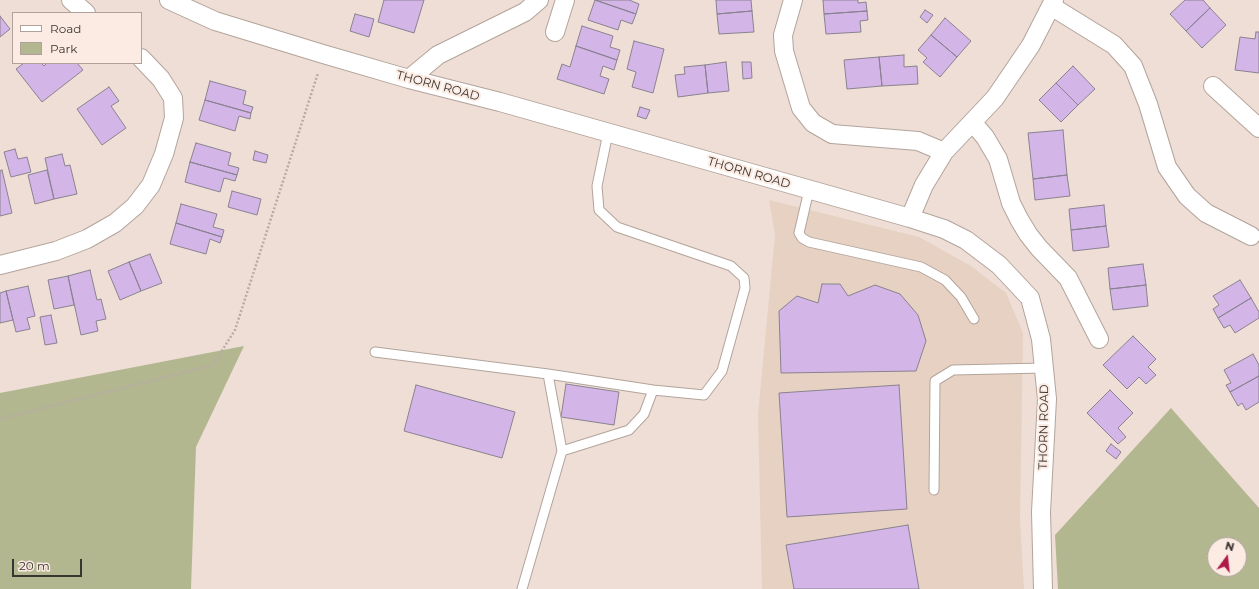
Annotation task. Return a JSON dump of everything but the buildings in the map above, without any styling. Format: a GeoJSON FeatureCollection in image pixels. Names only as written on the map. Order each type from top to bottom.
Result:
{"type":"FeatureCollection","features":[{"type":"Feature","properties":{"kind":"street"},"geometry":{"type":"LineString","coordinates":[[71,0],[85,12]]}},
{"type":"Feature","properties":{"kind":"street","name":"THORN ROAD"},"geometry":{"type":"LineString","coordinates":[[169,0],[215,21],[323,54],[409,79],[500,102],[910,218],[944,229],[966,240],[999,265],[1030,298],[1041,339],[1046,399],[1041,512],[1043,589]]}},
{"type":"Feature","properties":{"kind":"street"},"geometry":{"type":"LineString","coordinates":[[409,79],[438,55],[525,12],[539,0]]}},
{"type":"Feature","properties":{"kind":"street"},"geometry":{"type":"LineString","coordinates":[[556,32],[565,0]]}},
{"type":"Feature","properties":{"kind":"street"},"geometry":{"type":"LineString","coordinates":[[793,0],[783,35],[784,52],[801,108],[813,123],[822,130],[832,134],[918,141],[944,152]]}},
{"type":"Feature","properties":{"kind":"street"},"geometry":{"type":"LineString","coordinates":[[910,218],[924,184],[944,152],[995,98],[1031,45],[1053,3],[1114,45],[1133,66],[1148,104],[1166,167],[1187,196],[1206,213],[1256,234]]}},
{"type":"Feature","properties":{"kind":"street"},"geometry":{"type":"LineString","coordinates":[[0,265],[56,251],[87,238],[115,223],[135,206],[151,185],[164,154],[174,118],[173,98],[161,79],[142,59]]}},
{"type":"Feature","properties":{"kind":"street"},"geometry":{"type":"LineString","coordinates":[[1213,86],[1259,128]]}},
{"type":"Feature","properties":{"kind":"street"},"geometry":{"type":"LineString","coordinates":[[973,123],[985,137],[998,159],[1011,203],[1019,219],[1039,248],[1068,278],[1099,339]]}},
{"type":"Feature","properties":{"kind":"lane"},"geometry":{"type":"LineString","coordinates":[[375,352],[548,374],[653,390],[704,395],[722,371],[745,288],[744,278],[731,266],[617,227],[599,210],[598,186],[608,133]]}},
{"type":"Feature","properties":{"kind":"lane"},"geometry":{"type":"LineString","coordinates":[[809,190],[799,233],[802,238],[809,242],[921,266],[945,280],[961,297],[974,319]]}},
{"type":"Feature","properties":{"kind":"lane"},"geometry":{"type":"LineString","coordinates":[[934,490],[935,381],[953,370],[1044,368]]}},
{"type":"Feature","properties":{"kind":"lane"},"geometry":{"type":"LineString","coordinates":[[522,589],[562,451],[548,374]]}},
{"type":"Feature","properties":{"kind":"lane"},"geometry":{"type":"LineString","coordinates":[[562,451],[629,430],[644,414],[653,390]]}},
{"type":"Feature","properties":{"kind":"path"},"geometry":{"type":"LineString","coordinates":[[0,419],[214,365],[235,330],[323,54]]}},
{"type":"Feature","properties":{"kind":"shaded area"},"geometry":{"type":"Polygon","coordinates":[[[769,200],[919,237],[971,266],[1006,293],[1023,333],[1020,521],[1024,589],[762,589],[758,415],[775,235],[769,200]]]}},
{"type":"Feature","properties":{"kind":"green space"},"geometry":{"type":"Polygon","coordinates":[[[244,346],[196,447],[191,589],[0,589],[0,393],[244,346]]]}},
{"type":"Feature","properties":{"kind":"green space"},"geometry":{"type":"Polygon","coordinates":[[[1171,408],[1259,508],[1259,589],[1058,589],[1055,535],[1171,408]]]}}]}
